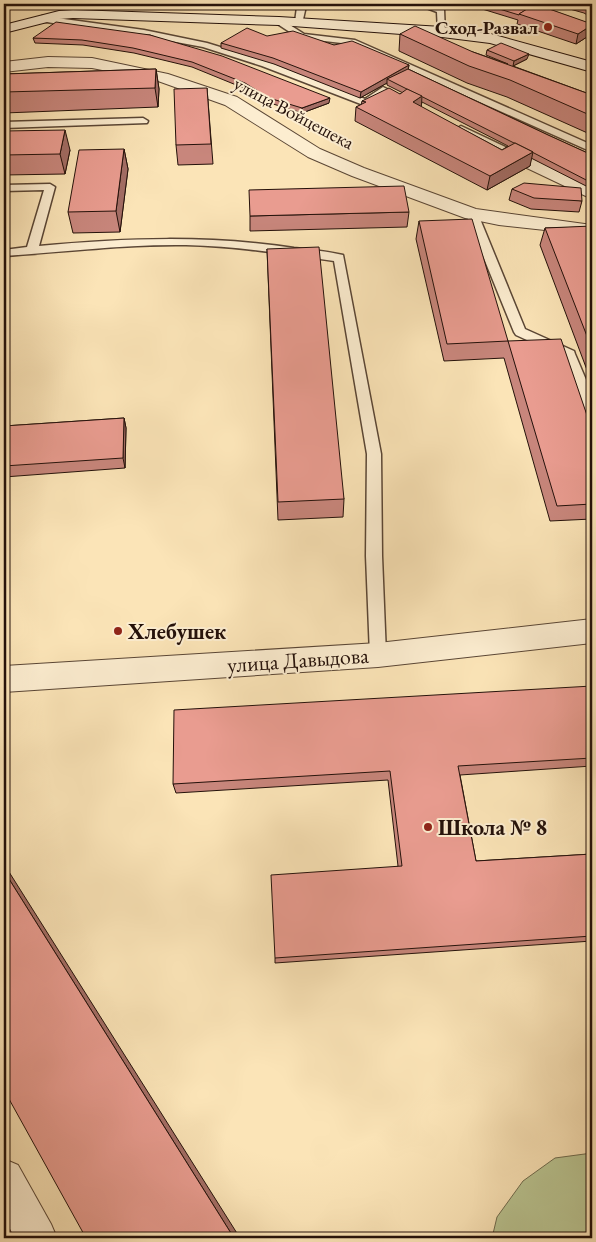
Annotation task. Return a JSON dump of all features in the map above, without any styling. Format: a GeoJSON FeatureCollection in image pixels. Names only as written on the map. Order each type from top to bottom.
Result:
{"type":"FeatureCollection","features":[{"type":"Feature","properties":{"kind":"street"},"geometry":{"type":"LineString","coordinates":[[4,29],[40,13],[59,15],[150,15],[299,22],[448,35],[527,48],[592,67]]}},
{"type":"Feature","properties":{"kind":"street","name":"улица Войцешека"},"geometry":{"type":"LineString","coordinates":[[4,67],[48,62],[92,63],[162,78],[231,101],[314,153],[358,172],[472,214],[586,229],[592,232]]}},
{"type":"Feature","properties":{"kind":"street"},"geometry":{"type":"LineString","coordinates":[[516,156],[592,194]]}},
{"type":"Feature","properties":{"kind":"street","name":"улица Давыдова"},"geometry":{"type":"LineString","coordinates":[[4,679],[378,655],[592,630]]}},
{"type":"Feature","properties":{"kind":"street"},"geometry":{"type":"LineString","coordinates":[[4,1179],[37,1238]]}},
{"type":"Feature","properties":{"kind":"lane"},"geometry":{"type":"LineString","coordinates":[[295,4],[302,6],[299,22]]}},
{"type":"Feature","properties":{"kind":"lane"},"geometry":{"type":"LineString","coordinates":[[420,4],[441,11],[448,35]]}},
{"type":"Feature","properties":{"kind":"lane"},"geometry":{"type":"LineString","coordinates":[[525,4],[592,29]]}},
{"type":"Feature","properties":{"kind":"lane"},"geometry":{"type":"LineString","coordinates":[[40,13],[205,45],[241,56],[366,103],[383,90],[410,103]]}},
{"type":"Feature","properties":{"kind":"lane"},"geometry":{"type":"LineString","coordinates":[[279,21],[302,36],[352,42],[592,149]]}},
{"type":"Feature","properties":{"kind":"lane"},"geometry":{"type":"LineString","coordinates":[[4,125],[143,121]]}},
{"type":"Feature","properties":{"kind":"lane"},"geometry":{"type":"LineString","coordinates":[[454,125],[516,156]]}},
{"type":"Feature","properties":{"kind":"lane"},"geometry":{"type":"LineString","coordinates":[[4,188],[50,187],[32,250]]}},
{"type":"Feature","properties":{"kind":"lane"},"geometry":{"type":"LineString","coordinates":[[472,214],[520,332],[569,354],[592,410]]}},
{"type":"Feature","properties":{"kind":"lane"},"geometry":{"type":"LineString","coordinates":[[4,253],[163,242],[243,245],[339,258],[374,454],[374,556],[378,655]]}},
{"type":"Feature","properties":{"kind":"green space"},"geometry":{"type":"Polygon","coordinates":[[[592,1153],[592,1238],[492,1238],[497,1217],[523,1181],[555,1158],[592,1153]]]}},
{"type":"Feature","properties":{"kind":"building"},"geometry":{"type":"Polygon","coordinates":[[[483,4],[522,4],[531,7],[519,15],[483,4]]]}},
{"type":"Feature","properties":{"kind":"building"},"geometry":{"type":"Polygon","coordinates":[[[535,4],[592,25],[578,34],[519,14],[535,4]]]}},
{"type":"Feature","properties":{"kind":"building"},"geometry":{"type":"Polygon","coordinates":[[[571,4],[592,4],[592,12],[585,8],[571,4]]]}},
{"type":"Feature","properties":{"kind":"building"},"geometry":{"type":"Polygon","coordinates":[[[56,22],[150,35],[222,56],[330,98],[302,108],[269,98],[245,83],[192,62],[133,48],[82,40],[33,38],[56,22]]]}},
{"type":"Feature","properties":{"kind":"building"},"geometry":{"type":"Polygon","coordinates":[[[415,26],[473,52],[592,95],[592,116],[510,80],[469,66],[400,34],[415,26]]]}},
{"type":"Feature","properties":{"kind":"building"},"geometry":{"type":"Polygon","coordinates":[[[247,28],[267,36],[293,31],[334,45],[352,41],[409,65],[361,92],[273,58],[221,43],[247,28]]]}},
{"type":"Feature","properties":{"kind":"building"},"geometry":{"type":"Polygon","coordinates":[[[501,43],[529,54],[514,61],[487,50],[501,43]]]}},
{"type":"Feature","properties":{"kind":"building"},"geometry":{"type":"Polygon","coordinates":[[[156,69],[155,88],[4,92],[4,74],[156,69]]]}},
{"type":"Feature","properties":{"kind":"building"},"geometry":{"type":"Polygon","coordinates":[[[408,69],[592,155],[592,183],[387,79],[408,69]]]}},
{"type":"Feature","properties":{"kind":"building"},"geometry":{"type":"Polygon","coordinates":[[[207,88],[211,144],[176,145],[174,89],[207,88]]]}},
{"type":"Feature","properties":{"kind":"building"},"geometry":{"type":"Polygon","coordinates":[[[389,88],[400,94],[407,89],[422,96],[413,102],[502,150],[515,143],[533,152],[490,176],[356,107],[366,102],[362,101],[389,88]]]}},
{"type":"Feature","properties":{"kind":"building"},"geometry":{"type":"Polygon","coordinates":[[[65,130],[60,154],[4,155],[4,131],[65,130]]]}},
{"type":"Feature","properties":{"kind":"building"},"geometry":{"type":"Polygon","coordinates":[[[124,149],[116,211],[68,212],[79,150],[124,149]]]}},
{"type":"Feature","properties":{"kind":"building"},"geometry":{"type":"Polygon","coordinates":[[[524,183],[581,188],[582,201],[534,198],[512,189],[524,183]]]}},
{"type":"Feature","properties":{"kind":"building"},"geometry":{"type":"Polygon","coordinates":[[[404,186],[409,212],[250,216],[249,190],[404,186]]]}},
{"type":"Feature","properties":{"kind":"building"},"geometry":{"type":"Polygon","coordinates":[[[472,219],[508,341],[447,344],[419,221],[472,219]]]}},
{"type":"Feature","properties":{"kind":"building"},"geometry":{"type":"Polygon","coordinates":[[[592,226],[592,349],[545,228],[592,226]]]}},
{"type":"Feature","properties":{"kind":"building"},"geometry":{"type":"Polygon","coordinates":[[[319,247],[344,499],[278,502],[267,249],[319,247]]]}},
{"type":"Feature","properties":{"kind":"building"},"geometry":{"type":"Polygon","coordinates":[[[561,339],[592,430],[592,504],[557,506],[508,341],[561,339]]]}},
{"type":"Feature","properties":{"kind":"building"},"geometry":{"type":"Polygon","coordinates":[[[124,418],[123,458],[4,466],[4,426],[124,418]]]}},
{"type":"Feature","properties":{"kind":"building","name":"Школа № 8"},"geometry":{"type":"Polygon","coordinates":[[[592,686],[592,758],[458,766],[476,861],[592,854],[592,936],[275,958],[271,875],[402,866],[390,771],[173,784],[174,710],[592,686]]]}},
{"type":"Feature","properties":{"kind":"building"},"geometry":{"type":"Polygon","coordinates":[[[4,871],[234,1238],[86,1238],[4,1090],[4,871]]]}},
{"type":"Feature","properties":{"kind":"place","name":"Сход-Развал"},"geometry":{"type":"Point","coordinates":[548,27]}},
{"type":"Feature","properties":{"kind":"place","name":"Хлебушек"},"geometry":{"type":"Point","coordinates":[118,631]}},
{"type":"Feature","properties":{"kind":"place","name":"Школа № 8"},"geometry":{"type":"Point","coordinates":[428,827]}}]}
